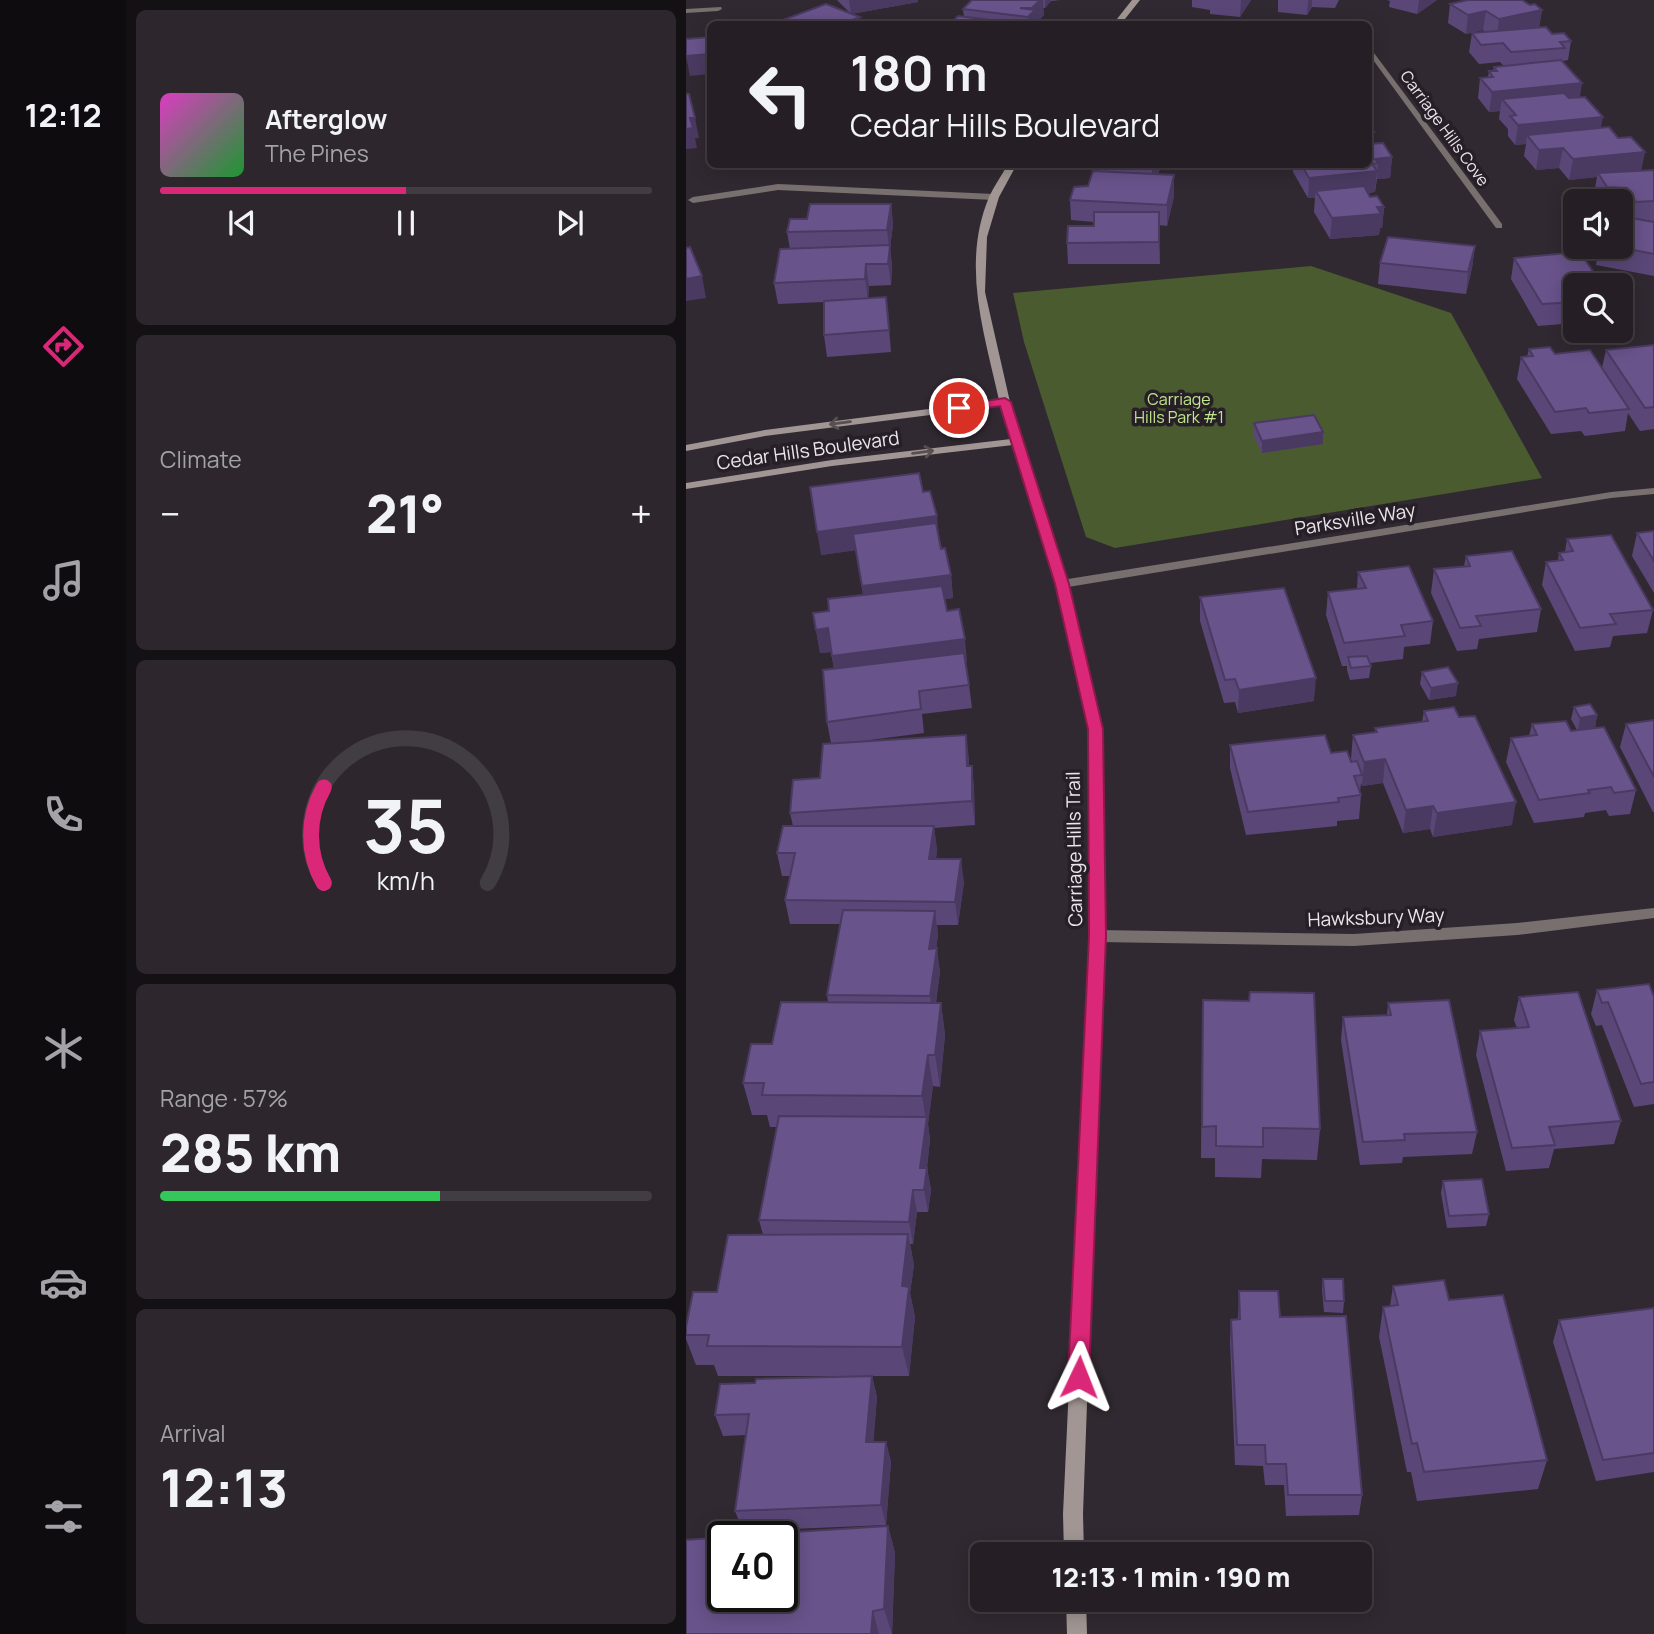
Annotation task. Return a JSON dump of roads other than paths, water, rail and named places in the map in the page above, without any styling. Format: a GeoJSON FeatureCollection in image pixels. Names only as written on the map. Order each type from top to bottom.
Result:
{"type":"FeatureCollection","features":[{"type":"Feature","properties":{"kind":"street"},"geometry":{"type":"LineString","coordinates":[[1119,21],[1136,0]]}},
{"type":"Feature","properties":{"kind":"street"},"geometry":{"type":"LineString","coordinates":[[686,11],[718,9]]}},
{"type":"Feature","properties":{"kind":"street","name":"Carriage Hills Cove"},"geometry":{"type":"LineString","coordinates":[[1372,52],[1499,226]]}},
{"type":"Feature","properties":{"kind":"street","name":"Carriage Hills Trail"},"geometry":{"type":"LineString","coordinates":[[1011,168],[994,197],[982,237],[980,292],[1005,402],[1062,584],[1095,729],[1097,936],[1074,1542]]}},
{"type":"Feature","properties":{"kind":"street"},"geometry":{"type":"LineString","coordinates":[[693,200],[778,187],[994,197]]}},
{"type":"Feature","properties":{"kind":"street","name":"Cedar Hills Boulevard"},"geometry":{"type":"LineString","coordinates":[[686,448],[765,433],[1005,402]]}},
{"type":"Feature","properties":{"kind":"street","name":"Cedar Hills Boulevard"},"geometry":{"type":"LineString","coordinates":[[686,486],[832,463],[1018,441]]}},
{"type":"Feature","properties":{"kind":"street","name":"Parksville Way"},"geometry":{"type":"LineString","coordinates":[[1062,584],[1611,495],[1654,491]]}},
{"type":"Feature","properties":{"kind":"street","name":"Hawksbury Way"},"geometry":{"type":"LineString","coordinates":[[1097,936],[1354,940],[1517,929],[1654,913]]}},
{"type":"Feature","properties":{"kind":"street"},"geometry":{"type":"LineString","coordinates":[[1076,1612],[1077,1634]]}},
{"type":"Feature","properties":{"kind":"park label","name":"Carriage Hills Park #1"},"geometry":{"type":"Point","coordinates":[1179,408]}}]}
